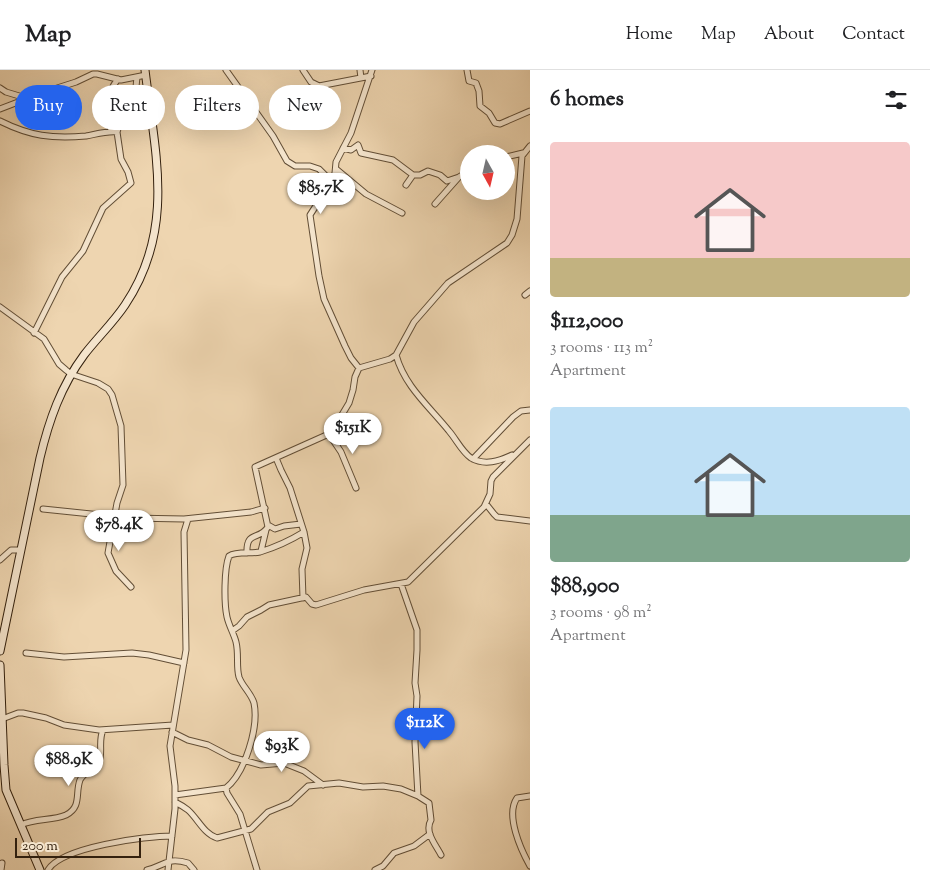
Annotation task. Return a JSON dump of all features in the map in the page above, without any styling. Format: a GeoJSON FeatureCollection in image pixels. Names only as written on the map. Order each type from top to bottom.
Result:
{"type":"FeatureCollection","features":[{"type":"Feature","properties":{"kind":"main road"},"geometry":{"type":"LineString","coordinates":[[0,651],[45,435],[57,400],[71,374],[129,300],[147,260],[156,227],[159,197],[158,173],[145,73]]}},
{"type":"Feature","properties":{"kind":"main road"},"geometry":{"type":"LineString","coordinates":[[0,665],[3,791],[21,825],[40,870]]}},
{"type":"Feature","properties":{"kind":"street"},"geometry":{"type":"LineString","coordinates":[[226,70],[273,136],[288,161],[295,166],[319,168],[332,182]]}},
{"type":"Feature","properties":{"kind":"street"},"geometry":{"type":"LineString","coordinates":[[303,70],[311,82],[319,86],[361,78],[372,73]]}},
{"type":"Feature","properties":{"kind":"street"},"geometry":{"type":"LineString","coordinates":[[360,70],[361,78]]}},
{"type":"Feature","properties":{"kind":"street"},"geometry":{"type":"LineString","coordinates":[[467,70],[469,81],[476,83],[479,91],[480,106],[489,113],[495,123],[500,124],[530,111]]}},
{"type":"Feature","properties":{"kind":"street"},"geometry":{"type":"LineString","coordinates":[[67,85],[93,74],[118,80],[137,77],[145,73]]}},
{"type":"Feature","properties":{"kind":"street"},"geometry":{"type":"LineString","coordinates":[[359,368],[351,358],[324,299],[310,221],[312,211],[332,182],[336,162],[351,133],[372,73]]}},
{"type":"Feature","properties":{"kind":"street"},"geometry":{"type":"LineString","coordinates":[[114,132],[135,97],[137,77]]}},
{"type":"Feature","properties":{"kind":"street"},"geometry":{"type":"LineString","coordinates":[[34,332],[62,277],[83,251],[102,208],[131,183],[121,159],[107,100],[110,91],[118,80]]}},
{"type":"Feature","properties":{"kind":"street"},"geometry":{"type":"LineString","coordinates":[[0,88],[15,95]]}},
{"type":"Feature","properties":{"kind":"street"},"geometry":{"type":"LineString","coordinates":[[0,109],[15,103]]}},
{"type":"Feature","properties":{"kind":"street"},"geometry":{"type":"LineString","coordinates":[[0,121],[28,133],[50,138],[114,132]]}},
{"type":"Feature","properties":{"kind":"street"},"geometry":{"type":"LineString","coordinates":[[343,148],[351,150],[358,145],[361,153],[393,160],[413,175],[420,175],[429,171],[440,175],[447,181],[459,177]]}},
{"type":"Feature","properties":{"kind":"street"},"geometry":{"type":"LineString","coordinates":[[515,154],[523,153],[530,146]]}},
{"type":"Feature","properties":{"kind":"street"},"geometry":{"type":"LineString","coordinates":[[262,551],[267,528],[265,508],[255,468],[286,452],[329,434],[349,402],[354,390],[354,377],[359,368],[390,359],[396,355],[414,322],[448,283],[500,248],[510,239],[517,219],[523,153]]}},
{"type":"Feature","properties":{"kind":"street"},"geometry":{"type":"LineString","coordinates":[[336,169],[366,194],[402,213]]}},
{"type":"Feature","properties":{"kind":"street"},"geometry":{"type":"LineString","coordinates":[[406,185],[413,175]]}},
{"type":"Feature","properties":{"kind":"street"},"geometry":{"type":"LineString","coordinates":[[435,204],[459,177]]}},
{"type":"Feature","properties":{"kind":"street"},"geometry":{"type":"LineString","coordinates":[[0,307],[44,339],[59,364],[71,374],[91,380],[108,390],[116,407],[122,438],[123,485],[118,499],[109,557],[116,571],[131,587]]}},
{"type":"Feature","properties":{"kind":"street"},"geometry":{"type":"LineString","coordinates":[[396,355],[401,373],[422,402],[437,416],[463,450],[473,459],[490,463],[516,454]]}},
{"type":"Feature","properties":{"kind":"street"},"geometry":{"type":"LineString","coordinates":[[473,459],[513,416],[521,411],[530,410]]}},
{"type":"Feature","properties":{"kind":"street"},"geometry":{"type":"LineString","coordinates":[[329,434],[341,452],[356,488]]}},
{"type":"Feature","properties":{"kind":"street"},"geometry":{"type":"LineString","coordinates":[[232,631],[246,617],[268,605],[308,598],[312,604],[316,605],[364,590],[401,584],[413,579],[486,504],[492,480],[530,440]]}},
{"type":"Feature","properties":{"kind":"street"},"geometry":{"type":"LineString","coordinates":[[276,458],[290,488],[304,532],[307,548],[302,569],[303,598]]}},
{"type":"Feature","properties":{"kind":"street"},"geometry":{"type":"LineString","coordinates":[[486,504],[498,516],[530,521]]}},
{"type":"Feature","properties":{"kind":"street"},"geometry":{"type":"LineString","coordinates":[[42,509],[115,516],[188,519],[256,511],[265,508]]}},
{"type":"Feature","properties":{"kind":"street"},"geometry":{"type":"LineString","coordinates":[[168,870],[175,802],[170,751],[186,644],[184,532],[188,519]]}},
{"type":"Feature","properties":{"kind":"street"},"geometry":{"type":"LineString","coordinates":[[247,553],[249,539],[267,528],[275,529],[301,524]]}},
{"type":"Feature","properties":{"kind":"street"},"geometry":{"type":"LineString","coordinates":[[175,795],[226,788],[238,775],[253,732],[254,710],[248,691],[239,676],[237,644],[227,619],[227,560],[233,554],[262,551],[290,540],[304,532]]}},
{"type":"Feature","properties":{"kind":"street"},"geometry":{"type":"LineString","coordinates":[[0,560],[11,550],[20,550]]}},
{"type":"Feature","properties":{"kind":"street"},"geometry":{"type":"LineString","coordinates":[[401,584],[416,630],[415,683],[417,696],[415,742],[418,796]]}},
{"type":"Feature","properties":{"kind":"street"},"geometry":{"type":"LineString","coordinates":[[26,653],[64,658],[132,653],[184,663]]}},
{"type":"Feature","properties":{"kind":"street"},"geometry":{"type":"LineString","coordinates":[[2,719],[18,713],[46,718],[64,725],[103,730],[173,729],[188,740],[208,745],[244,760],[261,765],[284,763],[304,771],[323,785]]}},
{"type":"Feature","properties":{"kind":"street"},"geometry":{"type":"LineString","coordinates":[[21,825],[32,820],[64,816],[74,810],[78,803],[79,784],[82,777],[96,766],[100,759],[100,741],[103,730]]}},
{"type":"Feature","properties":{"kind":"street"},"geometry":{"type":"LineString","coordinates":[[175,802],[188,810],[214,837],[246,831],[254,827],[268,812],[290,803],[307,787],[343,783],[363,787],[394,787],[418,796],[429,803],[431,820],[428,827],[441,855]]}},
{"type":"Feature","properties":{"kind":"street"},"geometry":{"type":"LineString","coordinates":[[226,788],[227,793],[239,811],[257,870]]}},
{"type":"Feature","properties":{"kind":"street"},"geometry":{"type":"LineString","coordinates":[[530,796],[517,798],[513,807],[517,840],[530,866]]}},
{"type":"Feature","properties":{"kind":"street"},"geometry":{"type":"LineString","coordinates":[[375,870],[383,866],[394,853],[414,846],[430,834]]}},
{"type":"Feature","properties":{"kind":"street"},"geometry":{"type":"LineString","coordinates":[[48,870],[60,859],[80,850],[152,837],[172,836]]}},
{"type":"Feature","properties":{"kind":"street"},"geometry":{"type":"LineString","coordinates":[[147,870],[160,866],[169,860],[188,863],[194,870]]}},
{"type":"Feature","properties":{"kind":"street"},"geometry":{"type":"LineString","coordinates":[[1,870],[2,863]]}}]}
